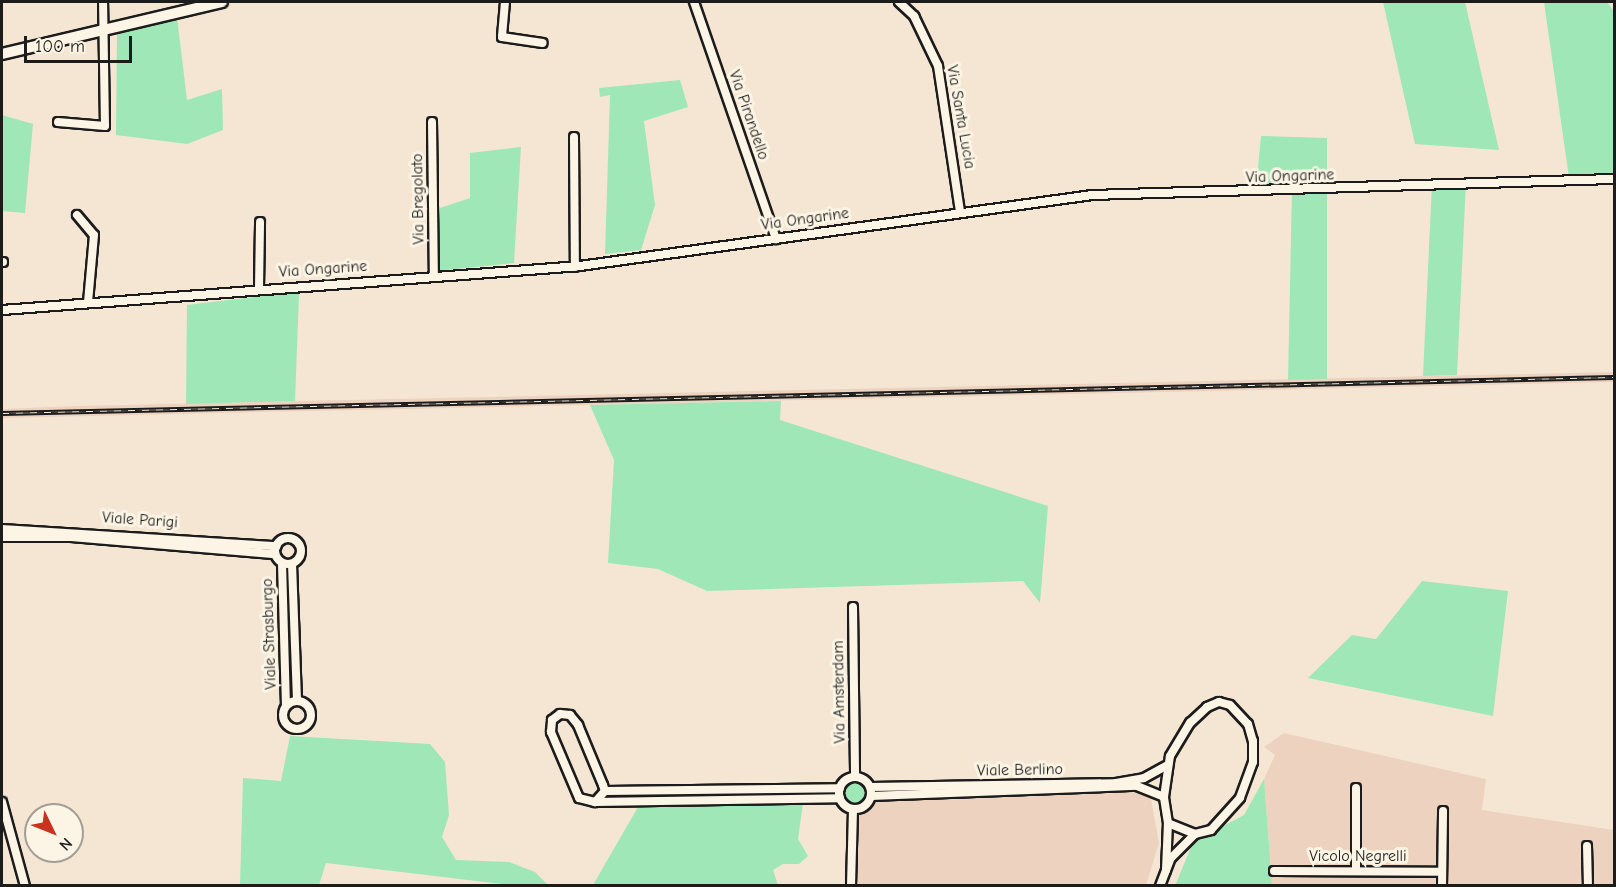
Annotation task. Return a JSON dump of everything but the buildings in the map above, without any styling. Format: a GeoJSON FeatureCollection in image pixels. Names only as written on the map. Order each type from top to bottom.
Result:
{"type":"FeatureCollection","features":[{"type":"Feature","properties":{"kind":"main road"},"geometry":{"type":"LineString","coordinates":[[2,54],[222,2]]}},
{"type":"Feature","properties":{"kind":"street"},"geometry":{"type":"LineString","coordinates":[[58,122],[105,126],[106,30],[103,2]]}},
{"type":"Feature","properties":{"kind":"street"},"geometry":{"type":"LineString","coordinates":[[505,2],[502,37],[543,43]]}},
{"type":"Feature","properties":{"kind":"street","name":"Via Pirandello"},"geometry":{"type":"LineString","coordinates":[[694,2],[777,238]]}},
{"type":"Feature","properties":{"kind":"street","name":"Via Santa Lucia"},"geometry":{"type":"LineString","coordinates":[[899,2],[914,16],[938,66],[960,212]]}},
{"type":"Feature","properties":{"kind":"street","name":"Via Bregolato"},"geometry":{"type":"LineString","coordinates":[[432,122],[434,276]]}},
{"type":"Feature","properties":{"kind":"street"},"geometry":{"type":"LineString","coordinates":[[574,137],[575,267]]}},
{"type":"Feature","properties":{"kind":"street","name":"Via Ongarine"},"geometry":{"type":"LineString","coordinates":[[2,310],[259,288],[575,267],[1092,195],[1614,179]]}},
{"type":"Feature","properties":{"kind":"street"},"geometry":{"type":"LineString","coordinates":[[76,215],[94,235],[88,302]]}},
{"type":"Feature","properties":{"kind":"street"},"geometry":{"type":"LineString","coordinates":[[259,288],[260,222]]}},
{"type":"Feature","properties":{"kind":"street","name":"Viale Parigi"},"geometry":{"type":"LineString","coordinates":[[2,529],[63,529],[275,550]]}},
{"type":"Feature","properties":{"kind":"street","name":"Viale Parigi"},"geometry":{"type":"LineString","coordinates":[[2,537],[71,537],[275,550],[288,538],[298,544],[300,556],[292,564]]}},
{"type":"Feature","properties":{"kind":"street"},"geometry":{"type":"LineString","coordinates":[[275,550],[282,563],[292,564]]}},
{"type":"Feature","properties":{"kind":"street","name":"Viale Strasburgo"},"geometry":{"type":"LineString","coordinates":[[282,563],[286,705],[283,717],[287,725],[305,727],[310,709],[297,700]]}},
{"type":"Feature","properties":{"kind":"street","name":"Viale Strasburgo"},"geometry":{"type":"LineString","coordinates":[[292,564],[297,700]]}},
{"type":"Feature","properties":{"kind":"street","name":"Via Amsterdam"},"geometry":{"type":"LineString","coordinates":[[853,607],[855,777]]}},
{"type":"Feature","properties":{"kind":"street","name":"Viale Strasburgo"},"geometry":{"type":"LineString","coordinates":[[286,705],[297,700]]}},
{"type":"Feature","properties":{"kind":"street"},"geometry":{"type":"LineString","coordinates":[[1160,885],[1177,850],[1195,834],[1226,819],[1244,789],[1253,762],[1248,724],[1230,705],[1219,702],[1206,707],[1179,737],[1166,766],[1164,797],[1168,823],[1166,870]]}},
{"type":"Feature","properties":{"kind":"street"},"geometry":{"type":"LineString","coordinates":[[605,791],[578,724],[568,714],[556,715],[551,732],[577,793],[585,801],[840,798],[853,809]]}},
{"type":"Feature","properties":{"kind":"street","name":"Viale Berlino"},"geometry":{"type":"LineString","coordinates":[[871,792],[1116,783],[1144,778],[1166,766]]}},
{"type":"Feature","properties":{"kind":"street"},"geometry":{"type":"LineString","coordinates":[[595,802],[605,791],[840,788],[855,777],[871,792],[863,807],[853,809]]}},
{"type":"Feature","properties":{"kind":"street","name":"Viale Berlino"},"geometry":{"type":"LineString","coordinates":[[871,792],[1137,786],[1164,797]]}},
{"type":"Feature","properties":{"kind":"street"},"geometry":{"type":"LineString","coordinates":[[840,788],[840,798]]}},
{"type":"Feature","properties":{"kind":"street"},"geometry":{"type":"LineString","coordinates":[[1356,788],[1356,871]]}},
{"type":"Feature","properties":{"kind":"street"},"geometry":{"type":"LineString","coordinates":[[2,802],[25,885]]}},
{"type":"Feature","properties":{"kind":"street"},"geometry":{"type":"LineString","coordinates":[[851,885],[853,809]]}},
{"type":"Feature","properties":{"kind":"street"},"geometry":{"type":"LineString","coordinates":[[1442,885],[1443,811]]}},
{"type":"Feature","properties":{"kind":"street"},"geometry":{"type":"LineString","coordinates":[[1168,823],[1195,834]]}},
{"type":"Feature","properties":{"kind":"street"},"geometry":{"type":"LineString","coordinates":[[1587,846],[1588,885]]}},
{"type":"Feature","properties":{"kind":"street","name":"Vicolo Negrelli"},"geometry":{"type":"LineString","coordinates":[[1274,871],[1441,872]]}},
{"type":"Feature","properties":{"kind":"shaded area"},"geometry":{"type":"Polygon","coordinates":[[[1614,372],[1614,382],[2,418],[2,409],[76,406],[1614,372]]]}},
{"type":"Feature","properties":{"kind":"shaded area"},"geometry":{"type":"Polygon","coordinates":[[[1284,733],[1486,779],[1482,810],[1614,830],[1614,885],[1272,885],[1264,779],[1275,755],[1264,747],[1284,733]]]}},
{"type":"Feature","properties":{"kind":"shaded area"},"geometry":{"type":"Polygon","coordinates":[[[1139,792],[1151,799],[1159,843],[1146,885],[844,886],[848,814],[863,812],[876,802],[1139,792]]]}},
{"type":"Feature","properties":{"kind":"green space"},"geometry":{"type":"Polygon","coordinates":[[[1383,2],[1465,2],[1499,150],[1415,144],[1383,2]]]}},
{"type":"Feature","properties":{"kind":"green space"},"geometry":{"type":"Polygon","coordinates":[[[1544,2],[1607,2],[1614,11],[1614,177],[1569,178],[1544,2]]]}},
{"type":"Feature","properties":{"kind":"green space"},"geometry":{"type":"Polygon","coordinates":[[[177,17],[187,100],[222,89],[223,130],[187,144],[116,135],[117,32],[177,17]]]}},
{"type":"Feature","properties":{"kind":"green space"},"geometry":{"type":"Polygon","coordinates":[[[680,80],[688,107],[644,121],[655,205],[641,250],[605,254],[610,95],[600,97],[599,88],[680,80]]]}},
{"type":"Feature","properties":{"kind":"green space"},"geometry":{"type":"Polygon","coordinates":[[[2,115],[33,124],[25,213],[2,211],[2,115]]]}},
{"type":"Feature","properties":{"kind":"green space"},"geometry":{"type":"Polygon","coordinates":[[[1261,136],[1327,138],[1327,379],[1288,380],[1292,191],[1256,190],[1261,136]]]}},
{"type":"Feature","properties":{"kind":"green space"},"geometry":{"type":"Polygon","coordinates":[[[521,147],[514,263],[435,271],[440,208],[470,198],[470,153],[521,147]]]}},
{"type":"Feature","properties":{"kind":"green space"},"geometry":{"type":"Polygon","coordinates":[[[1466,181],[1457,375],[1423,376],[1432,183],[1466,181]]]}},
{"type":"Feature","properties":{"kind":"green space"},"geometry":{"type":"Polygon","coordinates":[[[279,294],[299,294],[295,401],[186,404],[187,305],[279,294]]]}},
{"type":"Feature","properties":{"kind":"green space"},"geometry":{"type":"Polygon","coordinates":[[[781,401],[780,420],[1048,506],[1040,603],[1023,581],[707,591],[658,569],[608,563],[614,460],[590,405],[781,401]]]}},
{"type":"Feature","properties":{"kind":"green space"},"geometry":{"type":"Polygon","coordinates":[[[1422,581],[1508,591],[1493,716],[1308,678],[1352,635],[1376,639],[1422,581]]]}},
{"type":"Feature","properties":{"kind":"green space"},"geometry":{"type":"Polygon","coordinates":[[[290,736],[430,744],[445,762],[449,815],[442,837],[456,860],[509,862],[535,872],[548,885],[510,885],[326,863],[319,885],[240,885],[243,778],[281,781],[290,736]]]}},
{"type":"Feature","properties":{"kind":"green space"},"geometry":{"type":"Polygon","coordinates":[[[1264,779],[1272,885],[1175,886],[1193,842],[1244,815],[1264,779]]]}},
{"type":"Feature","properties":{"kind":"green space"},"geometry":{"type":"Polygon","coordinates":[[[855,781],[863,784],[866,792],[863,800],[855,803],[847,800],[844,792],[847,784],[855,781]]]}},
{"type":"Feature","properties":{"kind":"green space"},"geometry":{"type":"Polygon","coordinates":[[[803,803],[798,839],[808,856],[799,864],[783,864],[773,870],[778,885],[593,885],[638,807],[803,803]]]}},
{"type":"Feature","properties":{"kind":"railway"},"geometry":{"type":"LineString","coordinates":[[2,413],[1614,377]]}}]}
